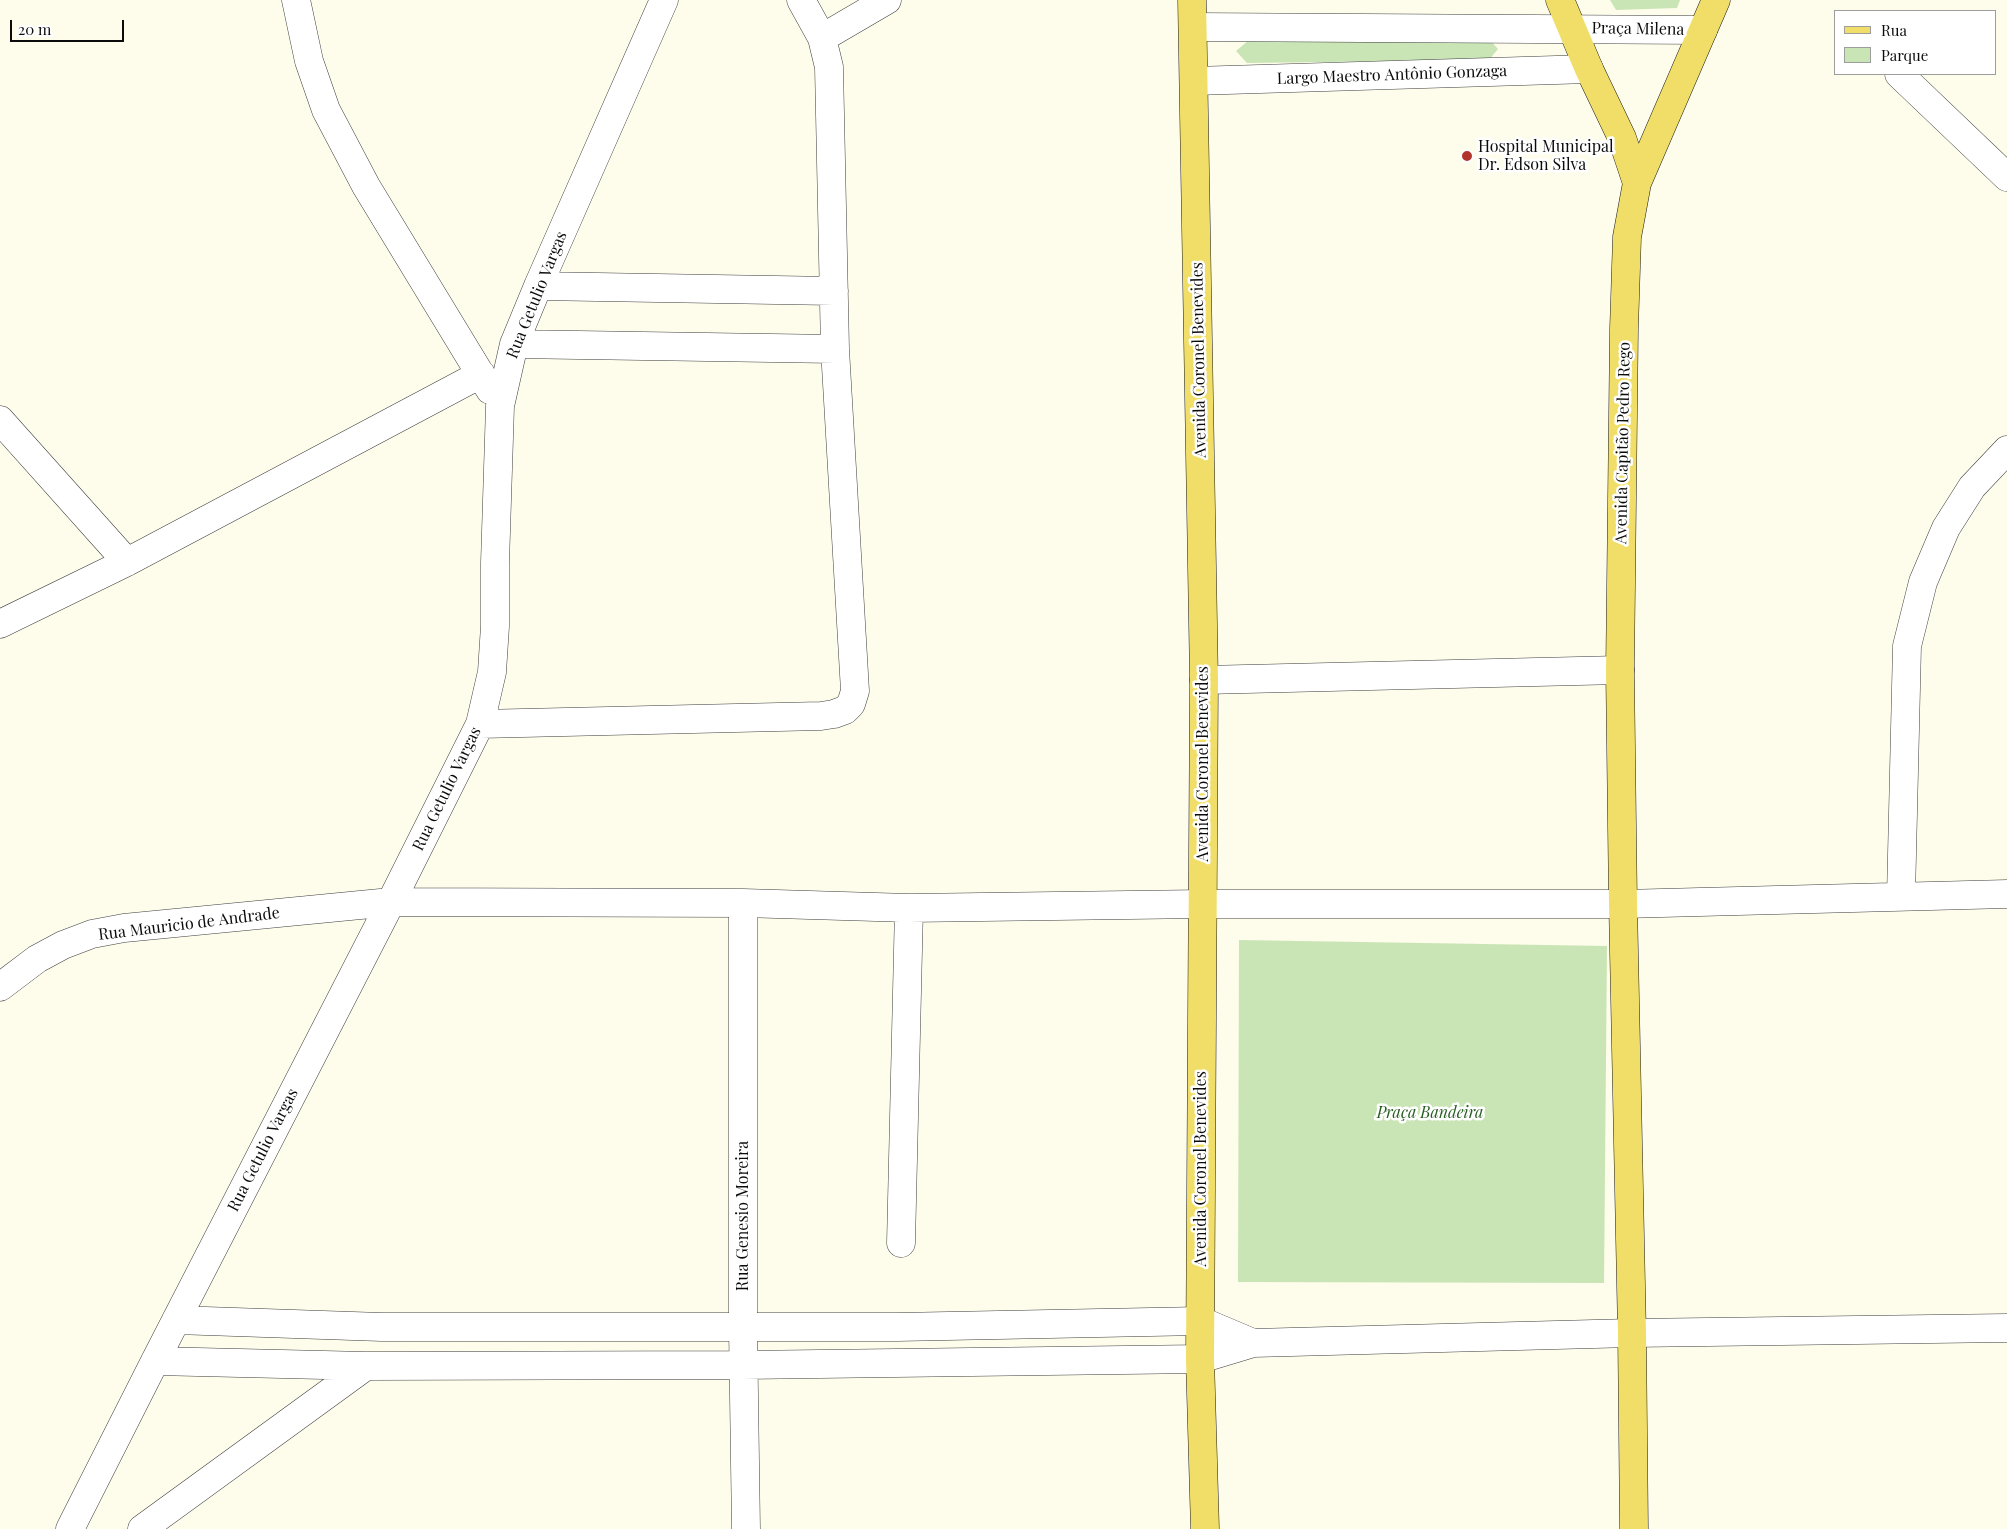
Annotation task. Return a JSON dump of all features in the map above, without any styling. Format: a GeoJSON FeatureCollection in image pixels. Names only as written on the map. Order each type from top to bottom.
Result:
{"type":"FeatureCollection","features":[{"type":"Feature","properties":{"kind":"main road","name":"Avenida Coronel Benevides"},"geometry":{"type":"LineString","coordinates":[[1192,0],[1204,680],[1200,1359],[1205,1529]]}},
{"type":"Feature","properties":{"kind":"main road","name":"Praça Milena"},"geometry":{"type":"LineString","coordinates":[[1560,0],[1589,69],[1622,138],[1637,183]]}},
{"type":"Feature","properties":{"kind":"main road","name":"Avenida Capitão Pedro Rego"},"geometry":{"type":"LineString","coordinates":[[1623,904],[1620,670],[1626,246],[1637,183],[1716,0]]}},
{"type":"Feature","properties":{"kind":"main road"},"geometry":{"type":"LineString","coordinates":[[1623,904],[1634,1529]]}},
{"type":"Feature","properties":{"kind":"street"},"geometry":{"type":"LineString","coordinates":[[296,0],[309,61],[326,110],[366,186],[500,406]]}},
{"type":"Feature","properties":{"kind":"street","name":"Rua Getulio Vargas"},"geometry":{"type":"LineString","coordinates":[[70,1529],[480,724],[492,672],[495,626],[500,406],[514,344],[664,0]]}},
{"type":"Feature","properties":{"kind":"street"},"geometry":{"type":"LineString","coordinates":[[480,724],[821,716],[845,710],[851,704],[855,691],[836,349],[828,67],[822,38],[801,0]]}},
{"type":"Feature","properties":{"kind":"street"},"geometry":{"type":"LineString","coordinates":[[822,38],[887,0]]}},
{"type":"Feature","properties":{"kind":"street"},"geometry":{"type":"LineString","coordinates":[[1193,27],[1573,29]]}},
{"type":"Feature","properties":{"kind":"street","name":"Praça Milena"},"geometry":{"type":"LineString","coordinates":[[1573,29],[1703,30]]}},
{"type":"Feature","properties":{"kind":"street","name":"Largo Maestro Antônio Gonzaga"},"geometry":{"type":"LineString","coordinates":[[1194,81],[1589,69]]}},
{"type":"Feature","properties":{"kind":"street"},"geometry":{"type":"LineString","coordinates":[[1900,75],[2007,177]]}},
{"type":"Feature","properties":{"kind":"street"},"geometry":{"type":"LineString","coordinates":[[538,286],[834,292]]}},
{"type":"Feature","properties":{"kind":"street"},"geometry":{"type":"LineString","coordinates":[[514,344],[836,349]]}},
{"type":"Feature","properties":{"kind":"street"},"geometry":{"type":"LineString","coordinates":[[0,624],[127,562],[481,374]]}},
{"type":"Feature","properties":{"kind":"street"},"geometry":{"type":"LineString","coordinates":[[0,420],[127,562]]}},
{"type":"Feature","properties":{"kind":"street"},"geometry":{"type":"LineString","coordinates":[[1901,896],[1907,646],[1922,582],[1946,528],[1972,487],[2007,450]]}},
{"type":"Feature","properties":{"kind":"street"},"geometry":{"type":"LineString","coordinates":[[1204,680],[1620,670]]}},
{"type":"Feature","properties":{"kind":"street","name":"Rua Mauricio de Andrade"},"geometry":{"type":"LineString","coordinates":[[0,987],[38,959],[63,945],[92,934],[124,928],[391,902],[743,903],[909,908],[1202,904],[1623,904],[2007,894]]}},
{"type":"Feature","properties":{"kind":"street","name":"Rua Genesio Moreira"},"geometry":{"type":"LineString","coordinates":[[743,903],[743,1366],[746,1529]]}},
{"type":"Feature","properties":{"kind":"street"},"geometry":{"type":"LineString","coordinates":[[901,1243],[909,908]]}},
{"type":"Feature","properties":{"kind":"street"},"geometry":{"type":"LineString","coordinates":[[176,1320],[382,1327],[743,1328],[1201,1321],[1253,1343]]}},
{"type":"Feature","properties":{"kind":"street"},"geometry":{"type":"LineString","coordinates":[[154,1361],[366,1366],[743,1366],[1200,1359],[1253,1343],[1632,1333],[2007,1328]]}},
{"type":"Feature","properties":{"kind":"street"},"geometry":{"type":"LineString","coordinates":[[142,1529],[366,1366]]}},
{"type":"Feature","properties":{"kind":"green space"},"geometry":{"type":"Polygon","coordinates":[[[1610,0],[1680,0],[1677,8],[1616,10],[1610,0]]]}},
{"type":"Feature","properties":{"kind":"green space"},"geometry":{"type":"Polygon","coordinates":[[[1489,39],[1498,49],[1489,60],[1247,63],[1236,51],[1249,40],[1489,39]]]}},
{"type":"Feature","properties":{"kind":"green space","name":"Praça Bandeira"},"geometry":{"type":"Polygon","coordinates":[[[1239,940],[1607,946],[1604,1283],[1238,1282],[1239,940]]]}},
{"type":"Feature","properties":{"kind":"place","name":"Hospital Municipal Dr. Edson Silva"},"geometry":{"type":"Point","coordinates":[1467,156]}}]}
